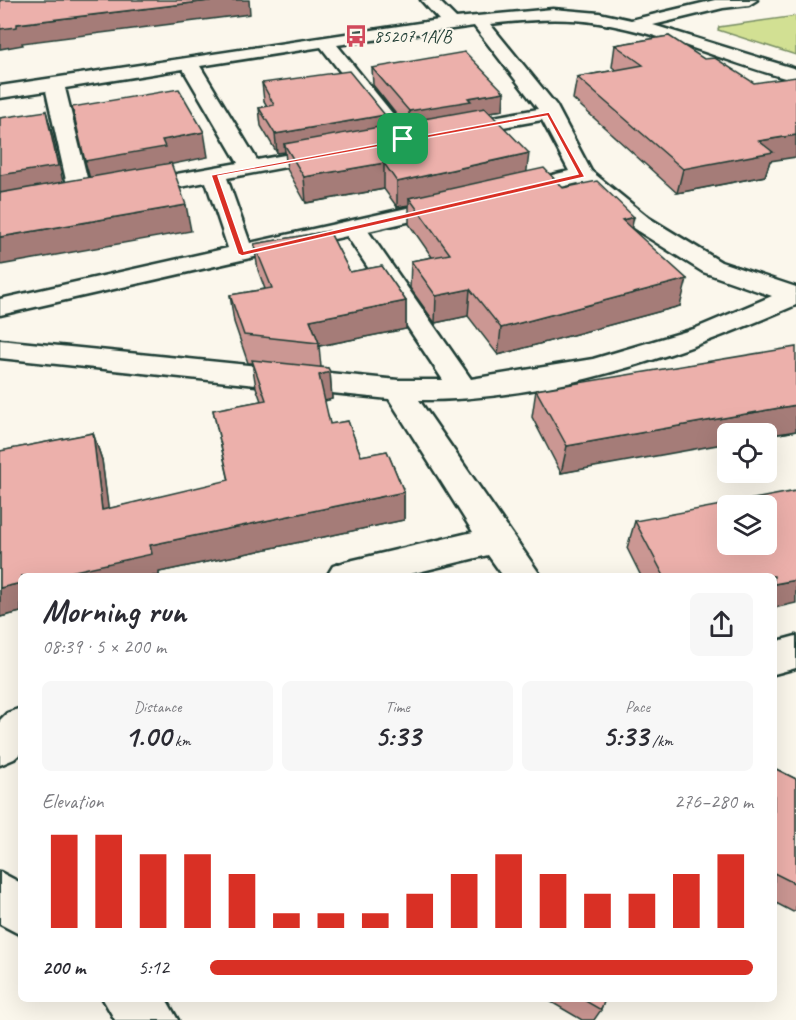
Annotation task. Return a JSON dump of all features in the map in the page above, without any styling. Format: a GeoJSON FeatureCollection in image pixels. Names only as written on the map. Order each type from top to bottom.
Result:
{"type":"FeatureCollection","features":[{"type":"Feature","properties":{"kind":"street"},"geometry":{"type":"LineString","coordinates":[[429,0],[452,24]]}},
{"type":"Feature","properties":{"kind":"street"},"geometry":{"type":"LineString","coordinates":[[579,0],[599,18]]}},
{"type":"Feature","properties":{"kind":"street"},"geometry":{"type":"LineString","coordinates":[[627,25],[723,3],[749,0]]}},
{"type":"Feature","properties":{"kind":"street"},"geometry":{"type":"LineString","coordinates":[[0,92],[325,41],[452,24],[554,15],[599,18],[796,75]]}},
{"type":"Feature","properties":{"kind":"street"},"geometry":{"type":"LineString","coordinates":[[479,21],[546,105],[582,175],[641,223],[712,267],[796,296]]}},
{"type":"Feature","properties":{"kind":"street"},"geometry":{"type":"LineString","coordinates":[[325,41],[403,139]]}},
{"type":"Feature","properties":{"kind":"street"},"geometry":{"type":"LineString","coordinates":[[188,62],[251,167]]}},
{"type":"Feature","properties":{"kind":"street"},"geometry":{"type":"LineString","coordinates":[[54,84],[81,198]]}},
{"type":"Feature","properties":{"kind":"street"},"geometry":{"type":"LineString","coordinates":[[380,144],[549,113]]}},
{"type":"Feature","properties":{"kind":"street"},"geometry":{"type":"LineString","coordinates":[[58,202],[345,150]]}},
{"type":"Feature","properties":{"kind":"street"},"geometry":{"type":"LineString","coordinates":[[215,175],[242,254]]}},
{"type":"Feature","properties":{"kind":"street"},"geometry":{"type":"LineString","coordinates":[[0,307],[242,254],[582,175]]}},
{"type":"Feature","properties":{"kind":"street"},"geometry":{"type":"LineString","coordinates":[[352,228],[464,390]]}},
{"type":"Feature","properties":{"kind":"street"},"geometry":{"type":"LineString","coordinates":[[0,349],[398,390],[464,390],[595,368],[704,335],[796,296]]}},
{"type":"Feature","properties":{"kind":"street"},"geometry":{"type":"LineString","coordinates":[[398,390],[496,540],[521,573]]}},
{"type":"Feature","properties":{"kind":"street"},"geometry":{"type":"LineString","coordinates":[[358,573],[496,540]]}},
{"type":"Feature","properties":{"kind":"street"},"geometry":{"type":"LineString","coordinates":[[777,657],[796,652]]}},
{"type":"Feature","properties":{"kind":"street"},"geometry":{"type":"LineString","coordinates":[[0,746],[18,729]]}},
{"type":"Feature","properties":{"kind":"street"},"geometry":{"type":"LineString","coordinates":[[0,895],[18,910]]}},
{"type":"Feature","properties":{"kind":"street"},"geometry":{"type":"LineString","coordinates":[[132,1002],[153,1020]]}},
{"type":"Feature","properties":{"kind":"green space"},"geometry":{"type":"Polygon","coordinates":[[[796,16],[796,55],[718,30],[719,27],[796,16]]]}},
{"type":"Feature","properties":{"kind":"building"},"geometry":{"type":"Polygon","coordinates":[[[0,0],[217,0],[17,24],[17,27],[0,29],[0,0]]]}},
{"type":"Feature","properties":{"kind":"building"},"geometry":{"type":"Polygon","coordinates":[[[669,36],[704,59],[715,58],[754,83],[796,77],[796,135],[759,141],[773,152],[683,169],[577,77],[643,65],[615,45],[669,36]]]}},
{"type":"Feature","properties":{"kind":"building"},"geometry":{"type":"Polygon","coordinates":[[[465,52],[504,92],[468,98],[471,101],[409,111],[372,68],[465,52]]]}},
{"type":"Feature","properties":{"kind":"building"},"geometry":{"type":"Polygon","coordinates":[[[349,71],[385,115],[275,134],[259,108],[274,105],[262,83],[349,71]]]}},
{"type":"Feature","properties":{"kind":"building"},"geometry":{"type":"Polygon","coordinates":[[[179,89],[204,132],[162,140],[165,147],[85,161],[72,107],[179,89]]]}},
{"type":"Feature","properties":{"kind":"building"},"geometry":{"type":"Polygon","coordinates":[[[485,108],[529,153],[397,182],[384,163],[304,177],[284,144],[485,108]]]}},
{"type":"Feature","properties":{"kind":"building"},"geometry":{"type":"Polygon","coordinates":[[[46,111],[58,166],[0,175],[0,118],[46,111]]]}},
{"type":"Feature","properties":{"kind":"building"},"geometry":{"type":"Polygon","coordinates":[[[171,163],[186,205],[0,237],[0,193],[171,163]]]}},
{"type":"Feature","properties":{"kind":"building"},"geometry":{"type":"Polygon","coordinates":[[[544,168],[563,188],[597,181],[634,217],[622,220],[687,279],[501,328],[470,289],[436,296],[411,261],[450,254],[409,198],[544,168]]]}},
{"type":"Feature","properties":{"kind":"building"},"geometry":{"type":"Polygon","coordinates":[[[329,231],[350,272],[382,266],[406,301],[310,320],[319,343],[244,335],[230,295],[272,288],[254,244],[329,231]]]}},
{"type":"Feature","properties":{"kind":"building"},"geometry":{"type":"Polygon","coordinates":[[[796,347],[796,405],[567,446],[536,390],[796,347]]]}},
{"type":"Feature","properties":{"kind":"building"},"geometry":{"type":"Polygon","coordinates":[[[252,360],[328,368],[330,372],[319,375],[330,424],[348,421],[361,456],[387,451],[404,492],[150,545],[152,554],[66,573],[18,573],[18,584],[0,588],[0,451],[93,433],[102,510],[229,480],[213,410],[266,400],[252,360]]]}},
{"type":"Feature","properties":{"kind":"building"},"geometry":{"type":"Polygon","coordinates":[[[796,491],[796,580],[777,583],[777,573],[662,573],[635,521],[717,506],[717,555],[777,555],[777,495],[775,495],[796,491]]]}},
{"type":"Feature","properties":{"kind":"building"},"geometry":{"type":"Polygon","coordinates":[[[777,770],[796,779],[796,884],[777,874],[777,770]]]}},
{"type":"Feature","properties":{"kind":"building"},"geometry":{"type":"Polygon","coordinates":[[[587,1002],[604,1002],[601,1010],[587,1002]]]}},
{"type":"Feature","properties":{"kind":"place","name":"85207 1A/B"},"geometry":{"type":"Point","coordinates":[356,36]}},
{"type":"Feature","properties":{"kind":"route"},"geometry":{"type":"LineString","coordinates":[[549,113],[582,175],[242,254],[215,175],[403,139],[549,113]]}}]}
